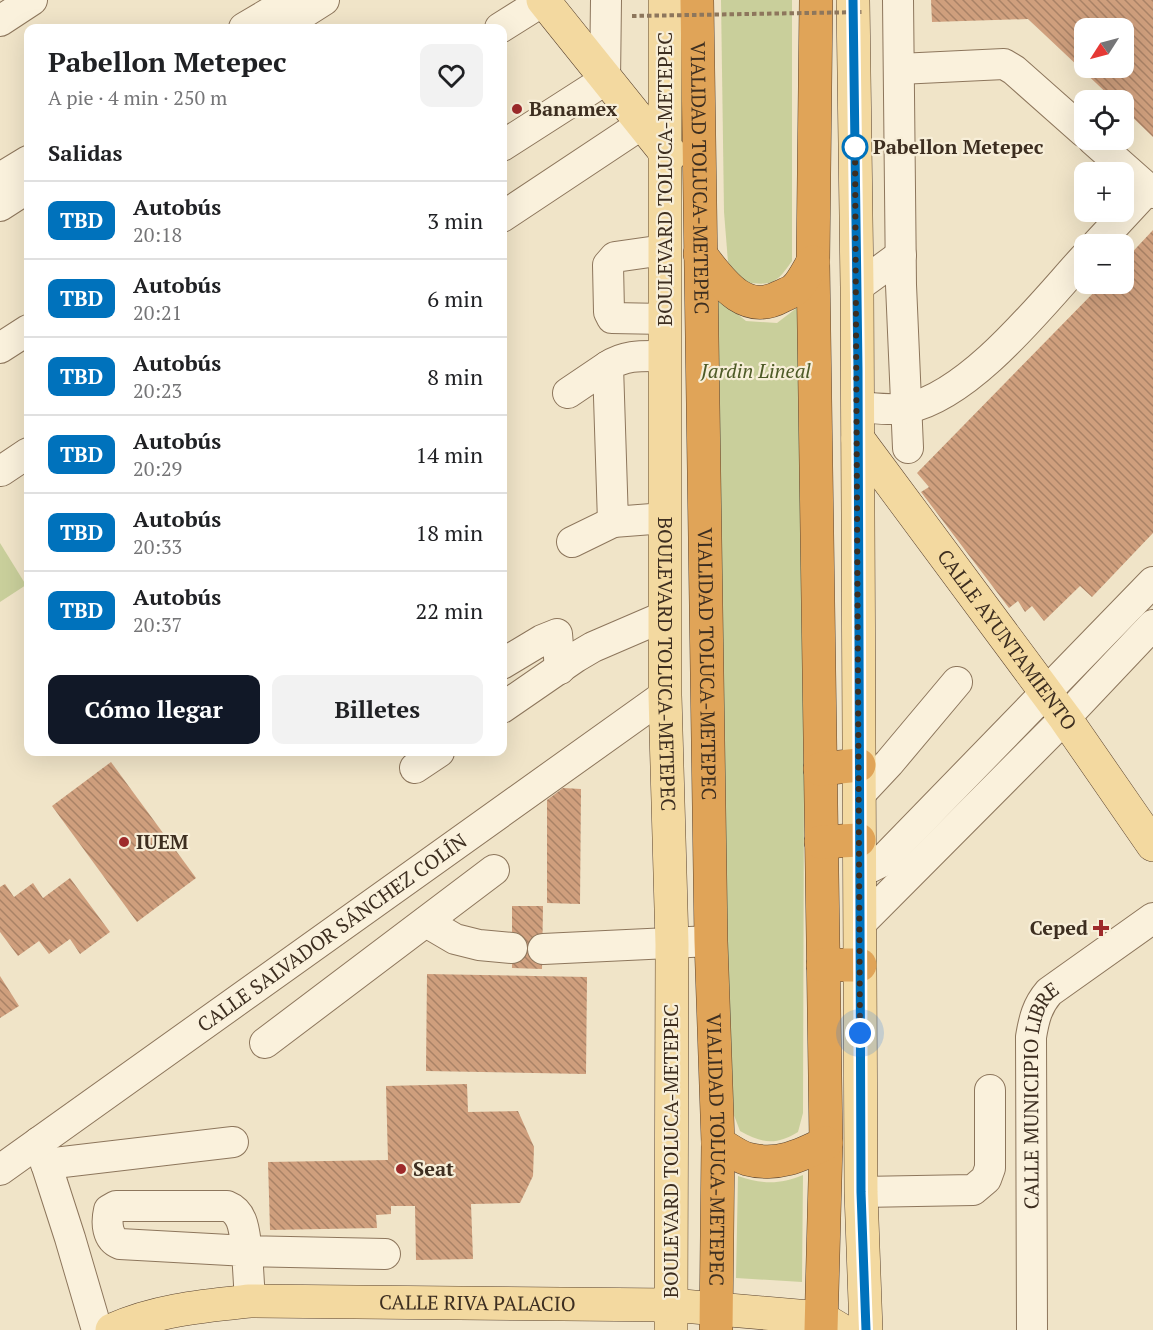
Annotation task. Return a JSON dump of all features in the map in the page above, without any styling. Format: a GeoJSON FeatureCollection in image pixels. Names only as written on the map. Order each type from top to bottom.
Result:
{"type":"FeatureCollection","features":[{"type":"Feature","properties":{"kind":"highway","name":"VIALIDAD TOLUCA-METEPEC"},"geometry":{"type":"LineString","coordinates":[[697,0],[711,941],[718,1143],[717,1320]]}},
{"type":"Feature","properties":{"kind":"highway"},"geometry":{"type":"LineString","coordinates":[[816,0],[813,262],[828,1326]]}},
{"type":"Feature","properties":{"kind":"highway"},"geometry":{"type":"LineString","coordinates":[[699,254],[721,281],[743,300],[758,303],[773,302],[795,290],[813,262]]}},
{"type":"Feature","properties":{"kind":"highway"},"geometry":{"type":"LineString","coordinates":[[820,769],[859,780]]}},
{"type":"Feature","properties":{"kind":"highway"},"geometry":{"type":"LineString","coordinates":[[821,842],[860,855]]}},
{"type":"Feature","properties":{"kind":"highway"},"geometry":{"type":"LineString","coordinates":[[823,964],[860,965]]}},
{"type":"Feature","properties":{"kind":"highway"},"geometry":{"type":"LineString","coordinates":[[718,1143],[746,1159],[768,1162],[795,1159],[826,1143]]}},
{"type":"Feature","properties":{"kind":"main road","name":"BOULEVARD TOLUCA-METEPEC"},"geometry":{"type":"LineString","coordinates":[[665,0],[665,695],[672,944],[671,1318]]}},
{"type":"Feature","properties":{"kind":"main road"},"geometry":{"type":"LineString","coordinates":[[543,1],[665,152],[698,165]]}},
{"type":"Feature","properties":{"kind":"main road"},"geometry":{"type":"LineString","coordinates":[[858,6],[861,1192],[866,1330]]}},
{"type":"Feature","properties":{"kind":"main road","name":"CALLE AYUNTAMIENTO"},"geometry":{"type":"LineString","coordinates":[[858,439],[1055,706],[1153,845]]}},
{"type":"Feature","properties":{"kind":"main road","name":"CALLE RIVA PALACIO"},"geometry":{"type":"LineString","coordinates":[[112,1330],[135,1319],[191,1307],[250,1301],[828,1326]]}},
{"type":"Feature","properties":{"kind":"street"},"geometry":{"type":"LineString","coordinates":[[0,21],[32,0]]}},
{"type":"Feature","properties":{"kind":"street"},"geometry":{"type":"LineString","coordinates":[[251,24],[291,0]]}},
{"type":"Feature","properties":{"kind":"street"},"geometry":{"type":"LineString","coordinates":[[286,24],[324,0]]}},
{"type":"Feature","properties":{"kind":"street"},"geometry":{"type":"LineString","coordinates":[[507,143],[605,80],[606,0]]}},
{"type":"Feature","properties":{"kind":"street"},"geometry":{"type":"LineString","coordinates":[[898,0],[901,255],[908,448]]}},
{"type":"Feature","properties":{"kind":"street"},"geometry":{"type":"LineString","coordinates":[[506,24],[543,1]]}},
{"type":"Feature","properties":{"kind":"street"},"geometry":{"type":"LineString","coordinates":[[899,69],[1004,64],[1014,70],[1074,123]]}},
{"type":"Feature","properties":{"kind":"street"},"geometry":{"type":"LineString","coordinates":[[507,214],[642,124]]}},
{"type":"Feature","properties":{"kind":"street"},"geometry":{"type":"LineString","coordinates":[[1104,150],[1150,191],[1107,234]]}},
{"type":"Feature","properties":{"kind":"street"},"geometry":{"type":"LineString","coordinates":[[0,178],[24,163]]}},
{"type":"Feature","properties":{"kind":"street"},"geometry":{"type":"LineString","coordinates":[[0,206],[24,191]]}},
{"type":"Feature","properties":{"kind":"street"},"geometry":{"type":"LineString","coordinates":[[664,250],[612,258],[608,265],[609,312],[615,320],[665,319]]}},
{"type":"Feature","properties":{"kind":"street"},"geometry":{"type":"LineString","coordinates":[[857,287],[901,255]]}},
{"type":"Feature","properties":{"kind":"street"},"geometry":{"type":"LineString","coordinates":[[858,399],[907,401],[944,393],[988,360],[1030,319],[1074,269]]}},
{"type":"Feature","properties":{"kind":"street"},"geometry":{"type":"LineString","coordinates":[[0,348],[24,333]]}},
{"type":"Feature","properties":{"kind":"street"},"geometry":{"type":"LineString","coordinates":[[568,393],[618,359],[636,356],[665,356]]}},
{"type":"Feature","properties":{"kind":"street"},"geometry":{"type":"LineString","coordinates":[[608,366],[613,522]]}},
{"type":"Feature","properties":{"kind":"street"},"geometry":{"type":"LineString","coordinates":[[1,471],[24,456]]}},
{"type":"Feature","properties":{"kind":"street"},"geometry":{"type":"LineString","coordinates":[[572,542],[613,522],[665,518]]}},
{"type":"Feature","properties":{"kind":"street"},"geometry":{"type":"LineString","coordinates":[[860,925],[1055,706],[1129,608],[1153,582]]}},
{"type":"Feature","properties":{"kind":"street"},"geometry":{"type":"LineString","coordinates":[[860,855],[872,867],[880,862],[1055,706],[1152,627],[1129,608]]}},
{"type":"Feature","properties":{"kind":"street"},"geometry":{"type":"LineString","coordinates":[[507,705],[593,647],[665,616]]}},
{"type":"Feature","properties":{"kind":"street"},"geometry":{"type":"LineString","coordinates":[[507,661],[542,640],[557,634],[560,669]]}},
{"type":"Feature","properties":{"kind":"street"},"geometry":{"type":"LineString","coordinates":[[859,780],[889,763],[957,682]]}},
{"type":"Feature","properties":{"kind":"street","name":"CALLE SALVADOR SÁNCHEZ COLÍN"},"geometry":{"type":"LineString","coordinates":[[0,1170],[42,1153],[665,695]]}},
{"type":"Feature","properties":{"kind":"street"},"geometry":{"type":"LineString","coordinates":[[264,1043],[494,870]]}},
{"type":"Feature","properties":{"kind":"street","name":"CALLE MUNICIPIO LIBRE"},"geometry":{"type":"LineString","coordinates":[[1032,1330],[1031,1037],[1034,1015],[1049,992],[1153,918]]}},
{"type":"Feature","properties":{"kind":"street"},"geometry":{"type":"LineString","coordinates":[[426,921],[455,939],[478,945],[512,948]]}},
{"type":"Feature","properties":{"kind":"street"},"geometry":{"type":"LineString","coordinates":[[543,949],[711,941]]}},
{"type":"Feature","properties":{"kind":"street"},"geometry":{"type":"LineString","coordinates":[[861,1192],[973,1190],[986,1179],[990,1168],[990,1090]]}},
{"type":"Feature","properties":{"kind":"street"},"geometry":{"type":"LineString","coordinates":[[97,1330],[42,1153],[233,1142]]}},
{"type":"Feature","properties":{"kind":"street"},"geometry":{"type":"LineString","coordinates":[[250,1301],[247,1251],[385,1254]]}},
{"type":"Feature","properties":{"kind":"path"},"geometry":{"type":"LineString","coordinates":[[632,16],[858,6]]}},
{"type":"Feature","properties":{"kind":"green space"},"geometry":{"type":"Polygon","coordinates":[[[721,0],[792,0],[792,261],[777,279],[761,284],[744,282],[728,262],[724,212],[721,0]]]}},
{"type":"Feature","properties":{"kind":"green space","name":"Jardin Lineal"},"geometry":{"type":"Polygon","coordinates":[[[713,294],[746,321],[777,323],[798,307],[804,777],[803,1113],[798,1132],[775,1141],[755,1138],[740,1131],[732,1110],[722,773],[713,294]]]}},
{"type":"Feature","properties":{"kind":"green space"},"geometry":{"type":"Polygon","coordinates":[[[0,543],[24,582],[24,586],[0,602],[0,543]]]}},
{"type":"Feature","properties":{"kind":"green space"},"geometry":{"type":"Polygon","coordinates":[[[803,1175],[802,1282],[736,1278],[738,1176],[770,1182],[803,1175]]]}},
{"type":"Feature","properties":{"kind":"building"},"geometry":{"type":"Polygon","coordinates":[[[931,0],[1153,0],[1153,137],[1134,119],[1134,90],[1103,90],[1091,78],[1134,78],[1134,18],[1074,18],[1074,62],[1028,19],[932,22],[931,0]]]}},
{"type":"Feature","properties":{"kind":"building"},"geometry":{"type":"Polygon","coordinates":[[[1153,230],[1153,533],[1092,597],[1080,586],[1044,621],[1032,606],[1025,612],[1018,601],[1009,608],[921,492],[929,487],[917,473],[1092,294],[1134,294],[1134,250],[1153,230]]]}},
{"type":"Feature","properties":{"kind":"building","name":"IUEM"},"geometry":{"type":"Polygon","coordinates":[[[111,762],[196,878],[137,922],[52,806],[111,762]]]}},
{"type":"Feature","properties":{"kind":"building"},"geometry":{"type":"Polygon","coordinates":[[[563,788],[581,789],[580,904],[547,903],[547,800],[563,788]]]}},
{"type":"Feature","properties":{"kind":"building"},"geometry":{"type":"Polygon","coordinates":[[[70,878],[110,932],[80,954],[70,939],[49,954],[39,941],[18,956],[0,932],[0,887],[5,884],[14,897],[33,883],[43,898],[70,878]]]}},
{"type":"Feature","properties":{"kind":"building"},"geometry":{"type":"Polygon","coordinates":[[[512,906],[543,906],[542,969],[512,968],[512,906]]]}},
{"type":"Feature","properties":{"kind":"building"},"geometry":{"type":"Polygon","coordinates":[[[427,974],[587,977],[586,1074],[426,1071],[427,974]]]}},
{"type":"Feature","properties":{"kind":"building"},"geometry":{"type":"Polygon","coordinates":[[[0,976],[19,1006],[0,1018],[0,976]]]}},
{"type":"Feature","properties":{"kind":"building","name":"Seat"},"geometry":{"type":"Polygon","coordinates":[[[467,1084],[468,1112],[518,1111],[534,1147],[533,1176],[520,1203],[471,1204],[473,1259],[416,1260],[415,1206],[391,1206],[391,1214],[376,1215],[377,1228],[270,1230],[268,1162],[388,1160],[386,1086],[467,1084]]]}},
{"type":"Feature","properties":{"kind":"bus line","name":"TBD"},"geometry":{"type":"LineString","coordinates":[[853,0],[858,370],[861,1192],[866,1330]]}},
{"type":"Feature","properties":{"kind":"place","name":"Banamex"},"geometry":{"type":"Point","coordinates":[517,109]}},
{"type":"Feature","properties":{"kind":"place","name":"Pabellon Metepec"},"geometry":{"type":"Point","coordinates":[855,147]}},
{"type":"Feature","properties":{"kind":"place","name":"IUEM"},"geometry":{"type":"Point","coordinates":[124,842]}},
{"type":"Feature","properties":{"kind":"place","name":"Ceped"},"geometry":{"type":"Point","coordinates":[1101,928]}},
{"type":"Feature","properties":{"kind":"place","name":"Seat"},"geometry":{"type":"Point","coordinates":[401,1169]}},
{"type":"Feature","properties":{"kind":"route"},"geometry":{"type":"LineString","coordinates":[[855,147],[855,144],[860,1033]]}}]}
